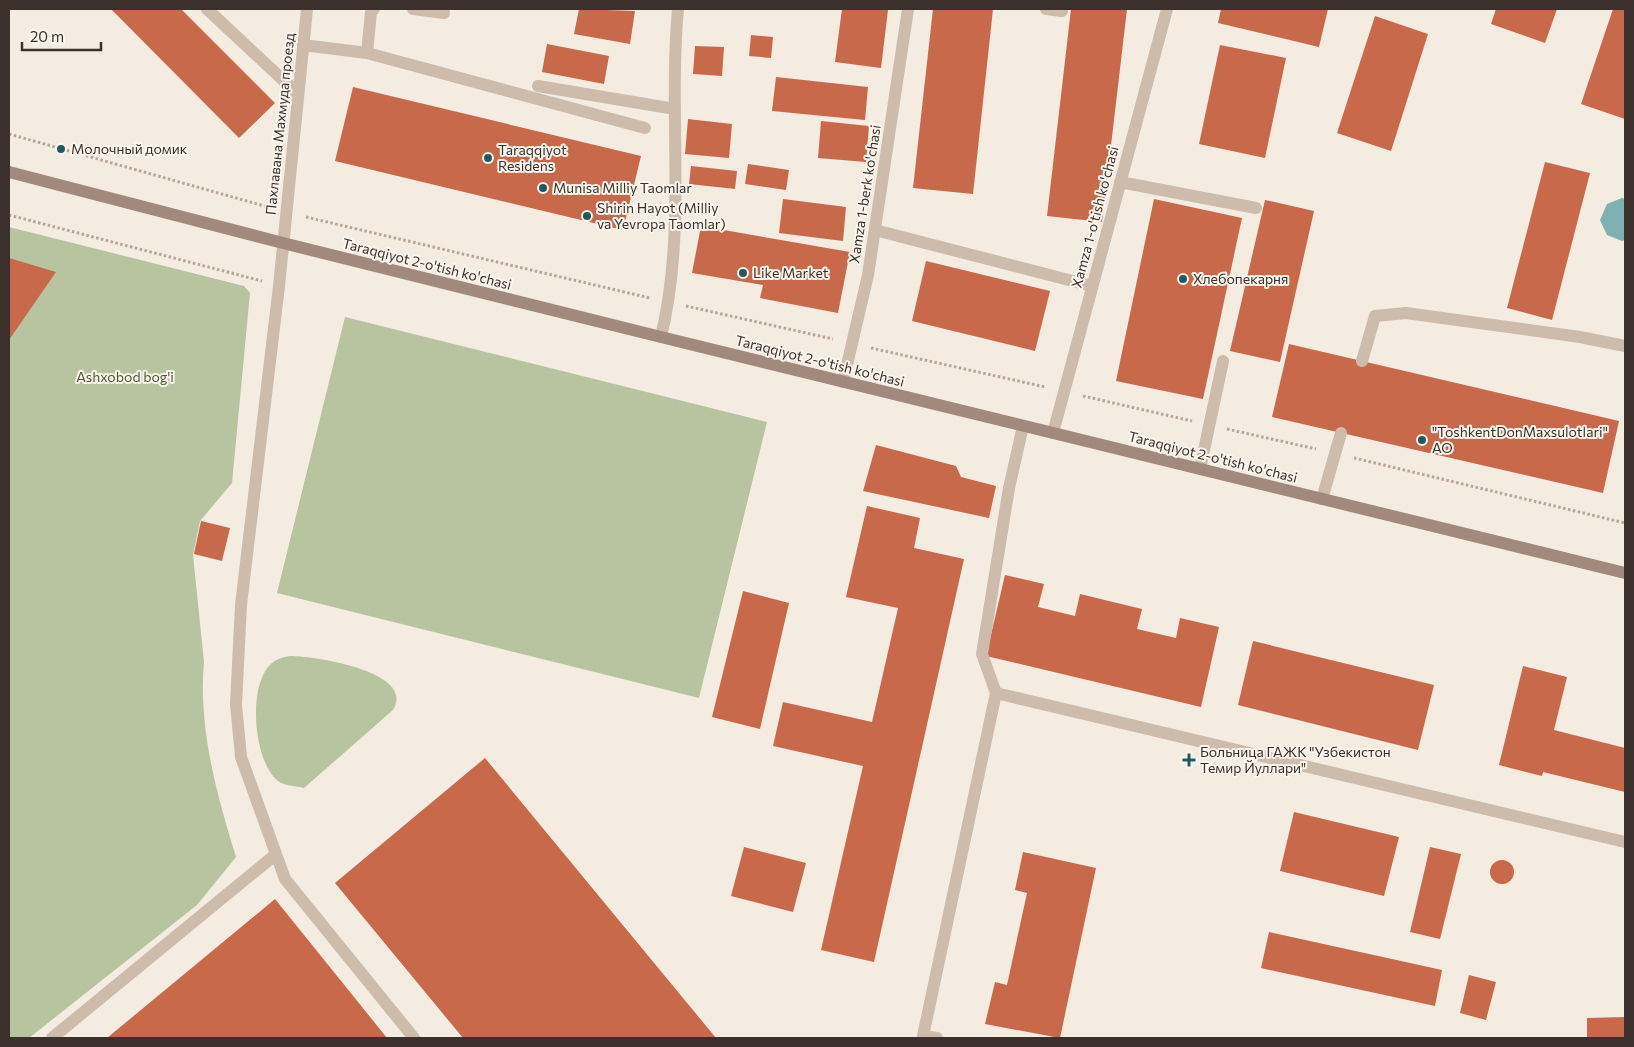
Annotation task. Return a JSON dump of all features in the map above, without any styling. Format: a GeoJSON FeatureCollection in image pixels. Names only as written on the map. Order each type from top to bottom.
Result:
{"type":"FeatureCollection","features":[{"type":"Feature","properties":{"kind":"main road","name":"Taraqqiyot 2-o'tish ko'chasi"},"geometry":{"type":"LineString","coordinates":[[9,172],[283,243],[661,337],[1625,573]]}},
{"type":"Feature","properties":{"kind":"lane"},"geometry":{"type":"LineString","coordinates":[[207,9],[298,94]]}},
{"type":"Feature","properties":{"kind":"lane","name":"Пахлавана Махмуда проезд"},"geometry":{"type":"LineString","coordinates":[[307,9],[279,286],[241,605],[236,704],[241,757],[285,879],[414,1038]]}},
{"type":"Feature","properties":{"kind":"lane"},"geometry":{"type":"LineString","coordinates":[[367,53],[371,12],[374,9]]}},
{"type":"Feature","properties":{"kind":"lane"},"geometry":{"type":"LineString","coordinates":[[413,9],[444,13]]}},
{"type":"Feature","properties":{"kind":"lane"},"geometry":{"type":"LineString","coordinates":[[661,337],[669,302],[676,214],[675,40],[678,9]]}},
{"type":"Feature","properties":{"kind":"lane","name":"Xamza 1-berk ko'chasi"},"geometry":{"type":"LineString","coordinates":[[843,382],[868,275],[908,9]]}},
{"type":"Feature","properties":{"kind":"lane"},"geometry":{"type":"LineString","coordinates":[[1046,9],[1062,11],[1062,9]]}},
{"type":"Feature","properties":{"kind":"lane","name":"Xamza 1-o'tish ko'chasi"},"geometry":{"type":"LineString","coordinates":[[1053,433],[1167,9]]}},
{"type":"Feature","properties":{"kind":"lane"},"geometry":{"type":"LineString","coordinates":[[303,45],[367,53],[645,128]]}},
{"type":"Feature","properties":{"kind":"lane"},"geometry":{"type":"LineString","coordinates":[[538,86],[675,109]]}},
{"type":"Feature","properties":{"kind":"lane"},"geometry":{"type":"LineString","coordinates":[[1120,182],[1256,208]]}},
{"type":"Feature","properties":{"kind":"lane"},"geometry":{"type":"LineString","coordinates":[[875,230],[1092,286]]}},
{"type":"Feature","properties":{"kind":"lane"},"geometry":{"type":"LineString","coordinates":[[1362,361],[1375,316],[1406,313],[1580,337],[1625,346]]}},
{"type":"Feature","properties":{"kind":"lane"},"geometry":{"type":"LineString","coordinates":[[1200,469],[1223,360]]}},
{"type":"Feature","properties":{"kind":"lane"},"geometry":{"type":"LineString","coordinates":[[937,1038],[923,1036],[996,693],[982,654],[1009,488],[1023,426]]}},
{"type":"Feature","properties":{"kind":"lane"},"geometry":{"type":"LineString","coordinates":[[1322,499],[1341,433]]}},
{"type":"Feature","properties":{"kind":"lane"},"geometry":{"type":"LineString","coordinates":[[996,693],[1625,842]]}},
{"type":"Feature","properties":{"kind":"lane"},"geometry":{"type":"LineString","coordinates":[[52,1038],[275,855]]}},
{"type":"Feature","properties":{"kind":"path"},"geometry":{"type":"LineString","coordinates":[[9,134],[61,149]]}},
{"type":"Feature","properties":{"kind":"path"},"geometry":{"type":"LineString","coordinates":[[9,215],[279,286]]}},
{"type":"Feature","properties":{"kind":"green space","name":"Ashxobod bog'i"},"geometry":{"type":"Polygon","coordinates":[[[9,227],[244,286],[250,293],[232,483],[200,521],[193,555],[204,662],[203,687],[206,736],[222,810],[236,857],[197,905],[29,1038],[9,1038],[9,227]]]}},
{"type":"Feature","properties":{"kind":"green space"},"geometry":{"type":"Polygon","coordinates":[[[345,317],[767,422],[699,698],[277,593],[345,317]]]}},
{"type":"Feature","properties":{"kind":"green space"},"geometry":{"type":"Polygon","coordinates":[[[290,656],[319,659],[359,668],[377,676],[390,685],[396,696],[393,710],[304,788],[281,783],[270,771],[263,757],[256,722],[256,704],[264,673],[272,663],[280,658],[290,656]]]}},
{"type":"Feature","properties":{"kind":"water"},"geometry":{"type":"Polygon","coordinates":[[[1622,198],[1625,199],[1625,240],[1622,241],[1607,235],[1600,220],[1607,204],[1622,198]]]}},
{"type":"Feature","properties":{"kind":"building"},"geometry":{"type":"Polygon","coordinates":[[[111,9],[181,9],[275,103],[239,138],[111,9]]]}},
{"type":"Feature","properties":{"kind":"building"},"geometry":{"type":"Polygon","coordinates":[[[579,9],[635,11],[630,44],[574,34],[579,9]]]}},
{"type":"Feature","properties":{"kind":"building"},"geometry":{"type":"Polygon","coordinates":[[[842,9],[888,10],[881,68],[835,62],[842,9]]]}},
{"type":"Feature","properties":{"kind":"building"},"geometry":{"type":"Polygon","coordinates":[[[933,9],[993,9],[973,194],[913,188],[933,9]]]}},
{"type":"Feature","properties":{"kind":"building"},"geometry":{"type":"Polygon","coordinates":[[[1071,9],[1127,9],[1102,222],[1047,216],[1071,9]]]}},
{"type":"Feature","properties":{"kind":"building"},"geometry":{"type":"Polygon","coordinates":[[[1221,9],[1328,9],[1319,47],[1218,23],[1221,9]]]}},
{"type":"Feature","properties":{"kind":"building"},"geometry":{"type":"Polygon","coordinates":[[[1496,9],[1557,9],[1545,43],[1491,24],[1496,9]]]}},
{"type":"Feature","properties":{"kind":"building"},"geometry":{"type":"Polygon","coordinates":[[[1613,9],[1625,9],[1625,119],[1581,104],[1613,9]]]}},
{"type":"Feature","properties":{"kind":"building"},"geometry":{"type":"Polygon","coordinates":[[[1375,16],[1428,34],[1391,151],[1337,133],[1375,16]]]}},
{"type":"Feature","properties":{"kind":"building"},"geometry":{"type":"Polygon","coordinates":[[[751,35],[773,37],[771,58],[749,56],[751,35]]]}},
{"type":"Feature","properties":{"kind":"building"},"geometry":{"type":"Polygon","coordinates":[[[547,44],[609,56],[604,84],[542,72],[547,44]]]}},
{"type":"Feature","properties":{"kind":"building"},"geometry":{"type":"Polygon","coordinates":[[[1220,45],[1286,58],[1265,158],[1199,144],[1220,45]]]}},
{"type":"Feature","properties":{"kind":"building"},"geometry":{"type":"Polygon","coordinates":[[[695,46],[724,47],[722,76],[693,74],[695,46]]]}},
{"type":"Feature","properties":{"kind":"building"},"geometry":{"type":"Polygon","coordinates":[[[776,77],[868,87],[865,120],[772,111],[776,77]]]}},
{"type":"Feature","properties":{"kind":"building","name":"Taraqqiyot Residens"},"geometry":{"type":"Polygon","coordinates":[[[353,87],[641,156],[623,230],[335,161],[353,87]]]}},
{"type":"Feature","properties":{"kind":"building"},"geometry":{"type":"Polygon","coordinates":[[[688,119],[732,124],[729,158],[685,154],[688,119]]]}},
{"type":"Feature","properties":{"kind":"building"},"geometry":{"type":"Polygon","coordinates":[[[821,121],[869,126],[866,162],[818,158],[821,121]]]}},
{"type":"Feature","properties":{"kind":"building"},"geometry":{"type":"Polygon","coordinates":[[[1545,162],[1590,173],[1552,320],[1507,308],[1545,162]]]}},
{"type":"Feature","properties":{"kind":"building"},"geometry":{"type":"Polygon","coordinates":[[[748,164],[789,170],[786,190],[745,184],[748,164]]]}},
{"type":"Feature","properties":{"kind":"building"},"geometry":{"type":"Polygon","coordinates":[[[691,166],[737,171],[735,189],[689,184],[691,166]]]}},
{"type":"Feature","properties":{"kind":"building"},"geometry":{"type":"Polygon","coordinates":[[[783,199],[846,207],[843,241],[779,233],[783,199]]]}},
{"type":"Feature","properties":{"kind":"building","name":"Хлебопекарня"},"geometry":{"type":"Polygon","coordinates":[[[1154,199],[1242,218],[1203,399],[1116,381],[1154,199]]]}},
{"type":"Feature","properties":{"kind":"building"},"geometry":{"type":"Polygon","coordinates":[[[1265,200],[1314,211],[1280,362],[1230,351],[1265,200]]]}},
{"type":"Feature","properties":{"kind":"building"},"geometry":{"type":"Polygon","coordinates":[[[701,226],[850,252],[838,313],[760,298],[763,285],[692,273],[701,226]]]}},
{"type":"Feature","properties":{"kind":"building"},"geometry":{"type":"Polygon","coordinates":[[[9,258],[56,272],[9,340],[9,258]]]}},
{"type":"Feature","properties":{"kind":"building"},"geometry":{"type":"Polygon","coordinates":[[[926,261],[1050,291],[1035,351],[912,321],[926,261]]]}},
{"type":"Feature","properties":{"kind":"building"},"geometry":{"type":"Polygon","coordinates":[[[1289,344],[1619,421],[1603,493],[1272,417],[1289,344]]]}},
{"type":"Feature","properties":{"kind":"building"},"geometry":{"type":"Polygon","coordinates":[[[876,445],[956,466],[961,477],[996,486],[989,518],[863,491],[876,445]]]}},
{"type":"Feature","properties":{"kind":"building"},"geometry":{"type":"Polygon","coordinates":[[[867,506],[920,518],[914,548],[964,559],[874,962],[821,950],[863,766],[773,746],[783,702],[872,722],[898,608],[846,597],[867,506]]]}},
{"type":"Feature","properties":{"kind":"building"},"geometry":{"type":"Polygon","coordinates":[[[201,521],[230,528],[222,561],[194,554],[201,521]]]}},
{"type":"Feature","properties":{"kind":"building"},"geometry":{"type":"Polygon","coordinates":[[[1005,575],[1044,584],[1038,607],[1075,616],[1080,594],[1142,609],[1137,629],[1176,638],[1180,618],[1219,627],[1201,707],[986,656],[1005,575]]]}},
{"type":"Feature","properties":{"kind":"building"},"geometry":{"type":"Polygon","coordinates":[[[743,591],[789,603],[760,729],[712,717],[743,591]]]}},
{"type":"Feature","properties":{"kind":"building"},"geometry":{"type":"Polygon","coordinates":[[[1253,641],[1434,685],[1418,750],[1238,705],[1253,641]]]}},
{"type":"Feature","properties":{"kind":"building"},"geometry":{"type":"Polygon","coordinates":[[[1523,666],[1567,677],[1554,730],[1625,748],[1625,792],[1543,772],[1542,776],[1499,765],[1523,666]]]}},
{"type":"Feature","properties":{"kind":"building"},"geometry":{"type":"Polygon","coordinates":[[[485,758],[716,1038],[463,1038],[335,883],[485,758]]]}},
{"type":"Feature","properties":{"kind":"building"},"geometry":{"type":"Polygon","coordinates":[[[1294,812],[1399,837],[1384,896],[1280,871],[1294,812]]]}},
{"type":"Feature","properties":{"kind":"building"},"geometry":{"type":"Polygon","coordinates":[[[744,847],[806,863],[793,912],[731,896],[744,847]]]}},
{"type":"Feature","properties":{"kind":"building"},"geometry":{"type":"Polygon","coordinates":[[[1430,847],[1461,854],[1440,939],[1410,932],[1430,847]]]}},
{"type":"Feature","properties":{"kind":"building"},"geometry":{"type":"Polygon","coordinates":[[[1023,852],[1096,868],[1060,1038],[985,1024],[995,982],[1007,985],[1027,893],[1015,890],[1023,852]]]}},
{"type":"Feature","properties":{"kind":"building"},"geometry":{"type":"Polygon","coordinates":[[[1502,860],[1507,861],[1513,867],[1513,877],[1507,883],[1502,884],[1497,883],[1491,877],[1490,872],[1491,867],[1497,861],[1502,860]]]}},
{"type":"Feature","properties":{"kind":"building"},"geometry":{"type":"Polygon","coordinates":[[[275,899],[387,1038],[107,1038],[275,899]]]}},
{"type":"Feature","properties":{"kind":"building"},"geometry":{"type":"Polygon","coordinates":[[[1269,932],[1442,970],[1435,1006],[1261,968],[1269,932]]]}},
{"type":"Feature","properties":{"kind":"building"},"geometry":{"type":"Polygon","coordinates":[[[1469,975],[1496,982],[1486,1020],[1460,1013],[1469,975]]]}},
{"type":"Feature","properties":{"kind":"building"},"geometry":{"type":"Polygon","coordinates":[[[1625,1017],[1625,1038],[1587,1038],[1587,1018],[1625,1017]]]}},
{"type":"Feature","properties":{"kind":"place","name":"Молочный домик"},"geometry":{"type":"Point","coordinates":[61,149]}},
{"type":"Feature","properties":{"kind":"place","name":"Taraqqiyot Residens"},"geometry":{"type":"Point","coordinates":[488,158]}},
{"type":"Feature","properties":{"kind":"place","name":"Munisa Milliy Taomlar"},"geometry":{"type":"Point","coordinates":[543,188]}},
{"type":"Feature","properties":{"kind":"place","name":"Shirin Hayot (Milliy va Yevropa Taomlar)"},"geometry":{"type":"Point","coordinates":[587,216]}},
{"type":"Feature","properties":{"kind":"place","name":"Like Market"},"geometry":{"type":"Point","coordinates":[743,273]}},
{"type":"Feature","properties":{"kind":"place","name":"Хлебопекарня"},"geometry":{"type":"Point","coordinates":[1183,279]}},
{"type":"Feature","properties":{"kind":"place","name":"\"ToshkentDonMaxsulotlari\" AO"},"geometry":{"type":"Point","coordinates":[1422,440]}},
{"type":"Feature","properties":{"kind":"place","name":"Больница ГАЖК \"Узбекистон Темир Йуллари\""},"geometry":{"type":"Point","coordinates":[1189,760]}}]}
